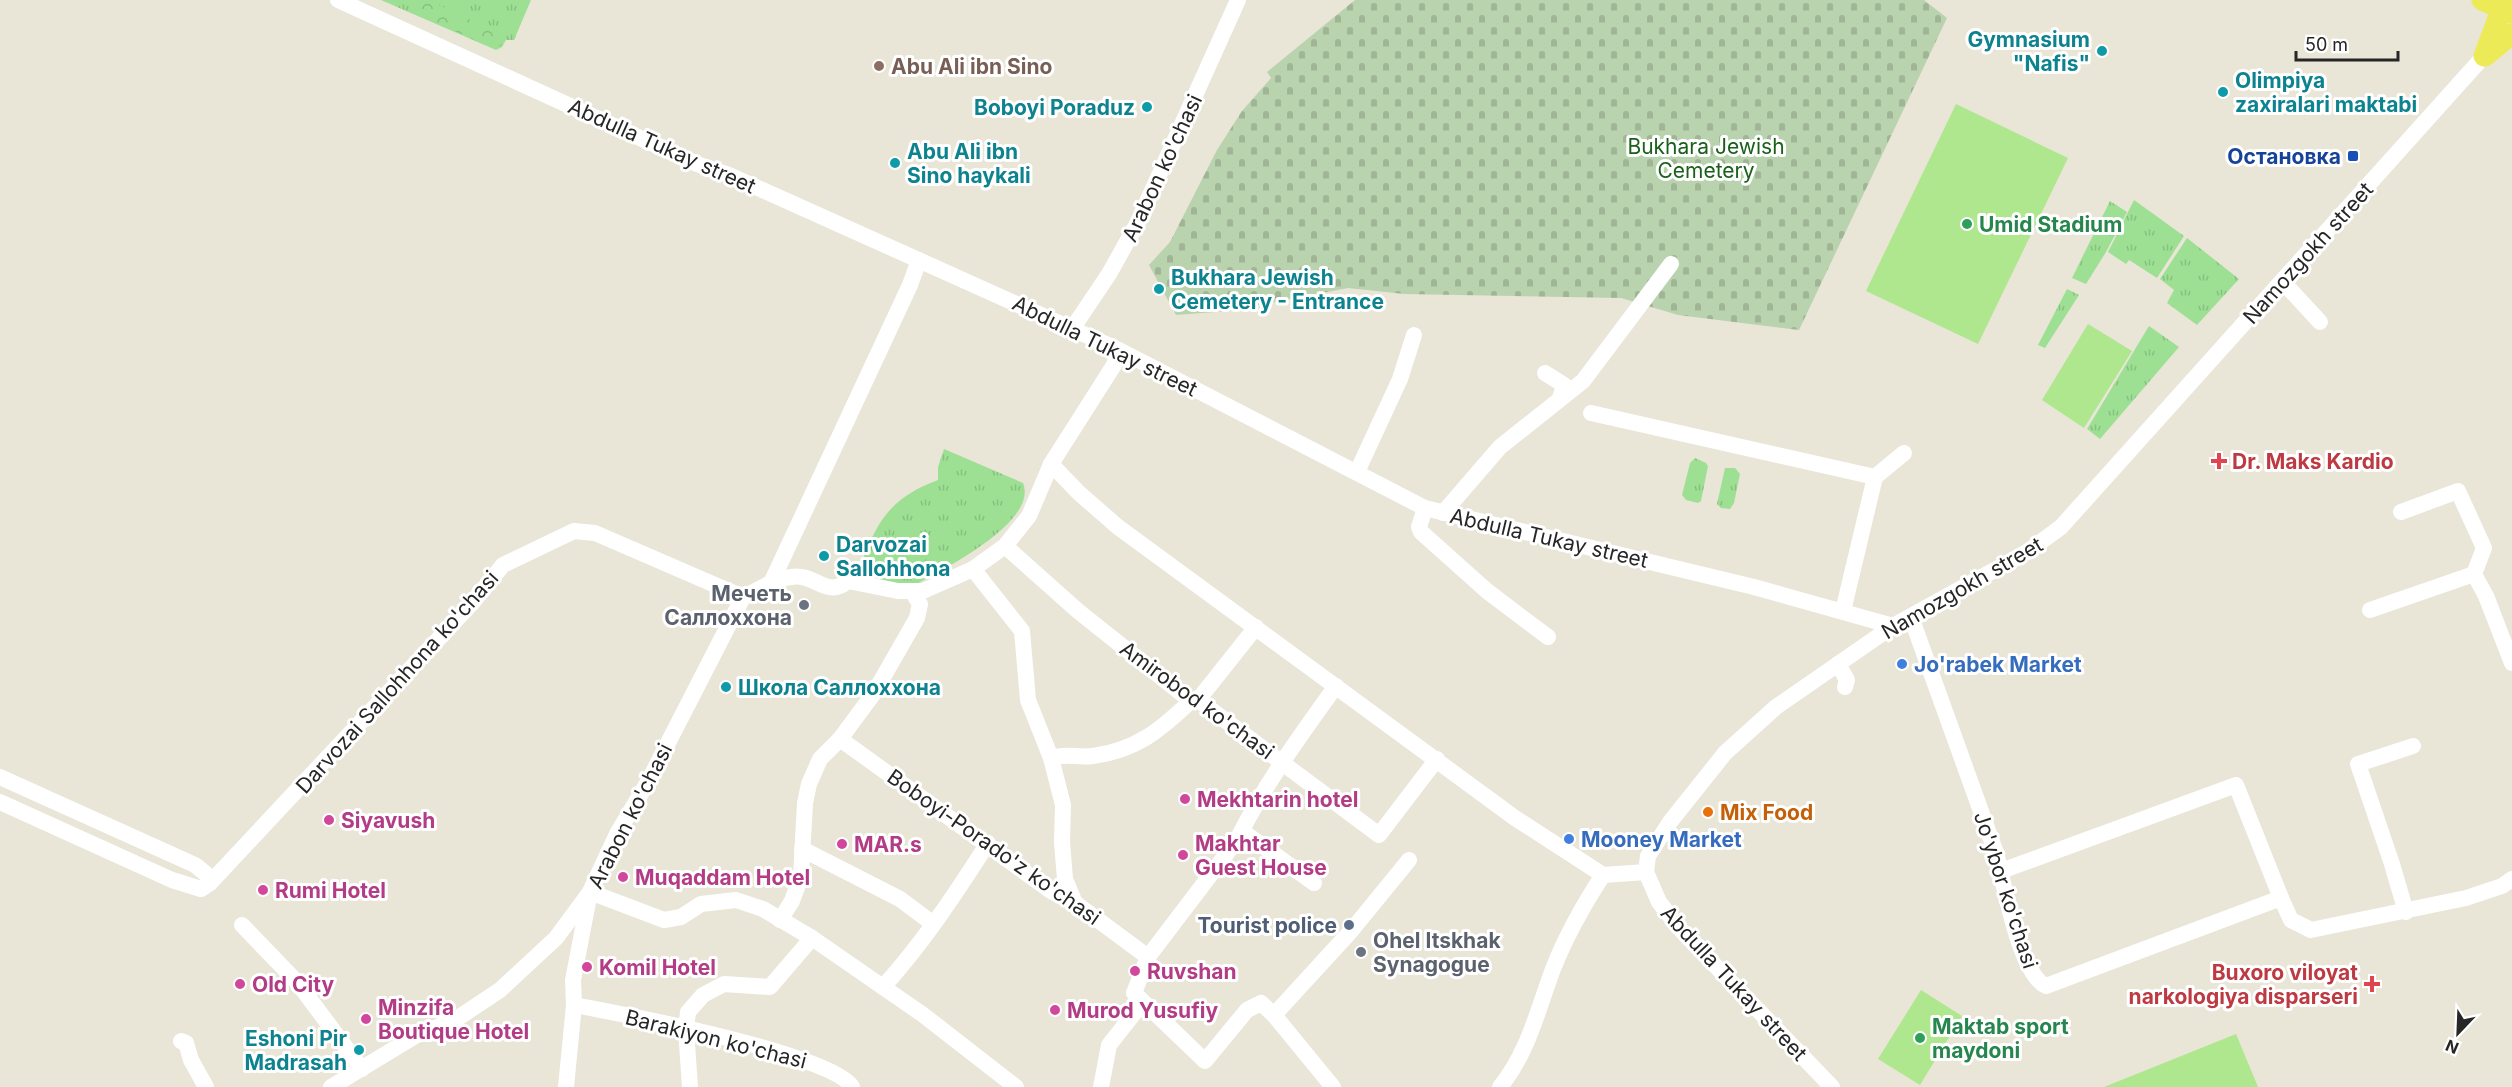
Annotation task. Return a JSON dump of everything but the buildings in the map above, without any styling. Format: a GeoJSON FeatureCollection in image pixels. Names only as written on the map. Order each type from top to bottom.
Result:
{"type":"FeatureCollection","features":[{"type":"Feature","properties":{"kind":"main road"},"geometry":{"type":"LineString","coordinates":[[2484,56],[2501,5]]}},
{"type":"Feature","properties":{"kind":"main road"},"geometry":{"type":"LineString","coordinates":[[2484,56],[2512,34]]}},
{"type":"Feature","properties":{"kind":"street","name":"Abdulla Tukay street"},"geometry":{"type":"LineString","coordinates":[[338,0],[697,164],[729,175],[1119,350],[1425,508],[1754,587],[1893,626]]}},
{"type":"Feature","properties":{"kind":"street","name":"Arabon ko'chasi"},"geometry":{"type":"LineString","coordinates":[[1072,329],[1109,274],[1138,222],[1238,0]]}},
{"type":"Feature","properties":{"kind":"street","name":"Namozgokh street"},"geometry":{"type":"LineString","coordinates":[[1646,872],[1648,856],[1656,841],[1725,753],[1776,707],[1893,626],[2027,552],[2061,527],[2484,56]]}},
{"type":"Feature","properties":{"kind":"street"},"geometry":{"type":"LineString","coordinates":[[772,581],[910,285],[919,260]]}},
{"type":"Feature","properties":{"kind":"street"},"geometry":{"type":"LineString","coordinates":[[1443,513],[1495,452],[1586,379],[1671,264]]}},
{"type":"Feature","properties":{"kind":"street"},"geometry":{"type":"LineString","coordinates":[[2282,281],[2319,322]]}},
{"type":"Feature","properties":{"kind":"street"},"geometry":{"type":"LineString","coordinates":[[1357,472],[1400,379],[1414,335]]}},
{"type":"Feature","properties":{"kind":"street"},"geometry":{"type":"LineString","coordinates":[[743,597],[772,581],[799,576],[832,588],[839,588],[848,581],[913,593],[973,569],[1005,546],[1029,516],[1051,464],[1114,365],[1119,350]]}},
{"type":"Feature","properties":{"kind":"street"},"geometry":{"type":"LineString","coordinates":[[1545,373],[1564,385],[1560,398]]}},
{"type":"Feature","properties":{"kind":"street"},"geometry":{"type":"LineString","coordinates":[[1591,413],[1875,477]]}},
{"type":"Feature","properties":{"kind":"street"},"geometry":{"type":"LineString","coordinates":[[1843,611],[1875,477],[1904,453]]}},
{"type":"Feature","properties":{"kind":"street"},"geometry":{"type":"LineString","coordinates":[[1051,464],[1079,493],[1118,526],[1515,818],[1603,875],[1646,872]]}},
{"type":"Feature","properties":{"kind":"street"},"geometry":{"type":"LineString","coordinates":[[2401,512],[2458,491],[2484,548],[2474,574],[2486,596],[2512,663]]}},
{"type":"Feature","properties":{"kind":"street"},"geometry":{"type":"LineString","coordinates":[[1425,508],[1419,527],[1421,532],[1487,591],[1548,637]]}},
{"type":"Feature","properties":{"kind":"street","name":"Darvozai Sallohhona ko'chasi"},"geometry":{"type":"LineString","coordinates":[[210,884],[472,603],[503,565],[574,531],[596,533],[743,597]]}},
{"type":"Feature","properties":{"kind":"street","name":"Amirobod ko'chasi"},"geometry":{"type":"LineString","coordinates":[[1005,546],[1078,611],[1195,700],[1282,760],[1379,835],[1437,759]]}},
{"type":"Feature","properties":{"kind":"street"},"geometry":{"type":"LineString","coordinates":[[973,569],[1022,631],[1028,700],[1052,758],[1062,806],[1065,879],[1075,903]]}},
{"type":"Feature","properties":{"kind":"street"},"geometry":{"type":"LineString","coordinates":[[2370,610],[2474,574]]}},
{"type":"Feature","properties":{"kind":"street"},"geometry":{"type":"LineString","coordinates":[[780,920],[792,901],[801,876],[805,803],[809,784],[820,759],[840,739],[874,693],[917,618],[920,604],[913,593]]}},
{"type":"Feature","properties":{"kind":"street","name":"Arabon ko'chasi"},"geometry":{"type":"LineString","coordinates":[[566,1087],[574,1005],[573,980],[590,892],[618,832],[649,780],[743,597]]}},
{"type":"Feature","properties":{"kind":"street","name":"Jo'ybor ko'chasi"},"geometry":{"type":"LineString","coordinates":[[1911,617],[2001,871],[2004,894],[2024,957],[2033,976],[2046,986],[2281,898]]}},
{"type":"Feature","properties":{"kind":"street"},"geometry":{"type":"LineString","coordinates":[[1052,758],[1063,754],[1088,756],[1108,754],[1140,742],[1161,729],[1195,700],[1256,627]]}},
{"type":"Feature","properties":{"kind":"street"},"geometry":{"type":"LineString","coordinates":[[1838,664],[1847,680],[1845,687]]}},
{"type":"Feature","properties":{"kind":"street"},"geometry":{"type":"LineString","coordinates":[[1333,1087],[1274,1015],[1261,1003],[1246,1010],[1205,1061],[1134,993],[1148,957],[1237,840],[1242,831],[1242,825],[1282,760],[1336,686]]}},
{"type":"Feature","properties":{"kind":"street","name":"Boboyi-Porado'z ko'chasi"},"geometry":{"type":"LineString","coordinates":[[840,739],[988,843],[1051,891],[1075,903],[1148,957]]}},
{"type":"Feature","properties":{"kind":"street"},"geometry":{"type":"LineString","coordinates":[[2406,912],[2358,764],[2413,746]]}},
{"type":"Feature","properties":{"kind":"street"},"geometry":{"type":"LineString","coordinates":[[0,777],[195,866],[211,878],[210,884],[201,889],[187,886],[0,802]]}},
{"type":"Feature","properties":{"kind":"street"},"geometry":{"type":"LineString","coordinates":[[2001,871],[2236,785],[2290,920],[2311,930],[2466,898],[2502,886],[2512,879]]}},
{"type":"Feature","properties":{"kind":"street"},"geometry":{"type":"LineString","coordinates":[[1242,831],[1314,883]]}},
{"type":"Feature","properties":{"kind":"street"},"geometry":{"type":"LineString","coordinates":[[883,987],[904,965],[988,843]]}},
{"type":"Feature","properties":{"kind":"street"},"geometry":{"type":"LineString","coordinates":[[802,849],[900,899],[933,923]]}},
{"type":"Feature","properties":{"kind":"street"},"geometry":{"type":"LineString","coordinates":[[1274,1015],[1351,931],[1409,860]]}},
{"type":"Feature","properties":{"kind":"street","name":"Abdulla Tukay street"},"geometry":{"type":"LineString","coordinates":[[1646,872],[1659,902],[1680,929],[1832,1087]]}},
{"type":"Feature","properties":{"kind":"street"},"geometry":{"type":"LineString","coordinates":[[1500,1087],[1521,1055],[1554,967],[1583,906],[1603,875]]}},
{"type":"Feature","properties":{"kind":"street"},"geometry":{"type":"LineString","coordinates":[[331,1087],[417,1035],[455,1020],[500,990],[556,938],[590,892],[664,920],[681,917],[701,904],[736,900],[763,909],[812,938],[883,987],[975,1053],[1016,1087]]}},
{"type":"Feature","properties":{"kind":"street"},"geometry":{"type":"LineString","coordinates":[[242,925],[297,982],[362,1069]]}},
{"type":"Feature","properties":{"kind":"street"},"geometry":{"type":"LineString","coordinates":[[690,1087],[686,1029],[688,1012],[703,995],[724,984],[770,987],[812,938]]}},
{"type":"Feature","properties":{"kind":"street"},"geometry":{"type":"LineString","coordinates":[[1101,1087],[1110,1045],[1143,1002]]}},
{"type":"Feature","properties":{"kind":"street","name":"Barakiyon ko'chasi"},"geometry":{"type":"LineString","coordinates":[[574,1005],[664,1022],[807,1060],[848,1080],[852,1087]]}},
{"type":"Feature","properties":{"kind":"street"},"geometry":{"type":"LineString","coordinates":[[181,1041],[186,1043],[191,1060],[206,1087]]}},
{"type":"Feature","properties":{"kind":"green space"},"geometry":{"type":"Polygon","coordinates":[[[381,0],[531,0],[514,40],[506,40],[502,47],[496,50],[381,0]]]}},
{"type":"Feature","properties":{"kind":"green space"},"geometry":{"type":"Polygon","coordinates":[[[421,0],[428,0],[506,36],[502,45],[494,48],[415,14],[421,0]]]}},
{"type":"Feature","properties":{"kind":"green space","name":"Bukhara Jewish Cemetery"},"geometry":{"type":"Polygon","coordinates":[[[1355,0],[1924,0],[1947,18],[1799,330],[1678,315],[1621,298],[1404,294],[1348,288],[1228,311],[1176,315],[1149,265],[1170,242],[1217,150],[1242,111],[1271,78],[1267,72],[1355,0]]]}},
{"type":"Feature","properties":{"kind":"green space","name":"Umid Stadium"},"geometry":{"type":"Polygon","coordinates":[[[1956,104],[2068,158],[1978,344],[1866,291],[1956,104]]]}},
{"type":"Feature","properties":{"kind":"green space"},"geometry":{"type":"Polygon","coordinates":[[[2134,200],[2184,236],[2157,278],[2129,260],[2126,264],[2108,252],[2134,200]]]}},
{"type":"Feature","properties":{"kind":"green space"},"geometry":{"type":"Polygon","coordinates":[[[2110,201],[2127,212],[2086,284],[2072,278],[2110,201]]]}},
{"type":"Feature","properties":{"kind":"green space"},"geometry":{"type":"Polygon","coordinates":[[[2187,238],[2239,279],[2197,325],[2167,303],[2174,290],[2160,279],[2187,238]]]}},
{"type":"Feature","properties":{"kind":"green space"},"geometry":{"type":"Polygon","coordinates":[[[2067,289],[2079,295],[2045,348],[2038,345],[2067,289]]]}},
{"type":"Feature","properties":{"kind":"green space"},"geometry":{"type":"Polygon","coordinates":[[[2088,324],[2132,351],[2084,428],[2042,400],[2088,324]]]}},
{"type":"Feature","properties":{"kind":"green space"},"geometry":{"type":"Polygon","coordinates":[[[2149,326],[2179,347],[2100,439],[2087,429],[2149,326]]]}},
{"type":"Feature","properties":{"kind":"green space"},"geometry":{"type":"Polygon","coordinates":[[[944,449],[1023,483],[1024,498],[1017,513],[985,543],[911,587],[866,576],[863,568],[864,557],[881,522],[904,497],[938,480],[938,467],[944,449]]]}},
{"type":"Feature","properties":{"kind":"green space"},"geometry":{"type":"Polygon","coordinates":[[[1695,458],[1708,466],[1701,501],[1698,503],[1686,500],[1682,495],[1690,463],[1695,458]]]}},
{"type":"Feature","properties":{"kind":"green space"},"geometry":{"type":"Polygon","coordinates":[[[1725,468],[1735,468],[1740,474],[1734,503],[1730,509],[1721,508],[1717,504],[1725,468]]]}},
{"type":"Feature","properties":{"kind":"green space","name":"Maktab sport maydoni"},"geometry":{"type":"Polygon","coordinates":[[[1921,990],[1962,1016],[1920,1085],[1878,1059],[1921,990]]]}},
{"type":"Feature","properties":{"kind":"green space"},"geometry":{"type":"Polygon","coordinates":[[[2236,1034],[2258,1087],[2104,1087],[2236,1034]]]}},
{"type":"Feature","properties":{"kind":"place","name":"Gymnasium \"Nafis\""},"geometry":{"type":"Point","coordinates":[2102,51]}},
{"type":"Feature","properties":{"kind":"place","name":"Abu Ali ibn Sino"},"geometry":{"type":"Point","coordinates":[879,66]}},
{"type":"Feature","properties":{"kind":"place","name":"Olimpiya zaxiralari maktabi"},"geometry":{"type":"Point","coordinates":[2223,92]}},
{"type":"Feature","properties":{"kind":"place","name":"Boboyi Poraduz"},"geometry":{"type":"Point","coordinates":[1147,107]}},
{"type":"Feature","properties":{"kind":"place","name":"Остановка"},"geometry":{"type":"Point","coordinates":[2353,156]}},
{"type":"Feature","properties":{"kind":"place","name":"Abu Ali ibn Sino haykali"},"geometry":{"type":"Point","coordinates":[895,163]}},
{"type":"Feature","properties":{"kind":"place","name":"Umid Stadium"},"geometry":{"type":"Point","coordinates":[1967,224]}},
{"type":"Feature","properties":{"kind":"place","name":"Bukhara Jewish Cemetery - Entrance"},"geometry":{"type":"Point","coordinates":[1159,289]}},
{"type":"Feature","properties":{"kind":"place","name":"Dr. Maks Kardio"},"geometry":{"type":"Point","coordinates":[2219,461]}},
{"type":"Feature","properties":{"kind":"place","name":"Darvozai Sallohhona"},"geometry":{"type":"Point","coordinates":[824,556]}},
{"type":"Feature","properties":{"kind":"place","name":"Мечеть Саллоххона"},"geometry":{"type":"Point","coordinates":[804,605]}},
{"type":"Feature","properties":{"kind":"place","name":"Jo'rabek Market"},"geometry":{"type":"Point","coordinates":[1902,664]}},
{"type":"Feature","properties":{"kind":"place","name":"Школа Саллоххона"},"geometry":{"type":"Point","coordinates":[726,687]}},
{"type":"Feature","properties":{"kind":"place","name":"Mekhtarin hotel"},"geometry":{"type":"Point","coordinates":[1185,799]}},
{"type":"Feature","properties":{"kind":"place","name":"Mix Food"},"geometry":{"type":"Point","coordinates":[1708,812]}},
{"type":"Feature","properties":{"kind":"place","name":"Siyavush"},"geometry":{"type":"Point","coordinates":[329,820]}},
{"type":"Feature","properties":{"kind":"place","name":"Mooney Market"},"geometry":{"type":"Point","coordinates":[1569,839]}},
{"type":"Feature","properties":{"kind":"place","name":"MAR.s"},"geometry":{"type":"Point","coordinates":[842,844]}},
{"type":"Feature","properties":{"kind":"place","name":"Makhtar Guest House"},"geometry":{"type":"Point","coordinates":[1183,855]}},
{"type":"Feature","properties":{"kind":"place","name":"Muqaddam Hotel"},"geometry":{"type":"Point","coordinates":[623,877]}},
{"type":"Feature","properties":{"kind":"place","name":"Rumi Hotel"},"geometry":{"type":"Point","coordinates":[263,890]}},
{"type":"Feature","properties":{"kind":"place","name":"Tourist police"},"geometry":{"type":"Point","coordinates":[1349,925]}},
{"type":"Feature","properties":{"kind":"place","name":"Ohel Itskhak Synagogue"},"geometry":{"type":"Point","coordinates":[1361,952]}},
{"type":"Feature","properties":{"kind":"place","name":"Komil Hotel"},"geometry":{"type":"Point","coordinates":[587,967]}},
{"type":"Feature","properties":{"kind":"place","name":"Ruvshan"},"geometry":{"type":"Point","coordinates":[1135,971]}},
{"type":"Feature","properties":{"kind":"place","name":"Old City"},"geometry":{"type":"Point","coordinates":[240,984]}},
{"type":"Feature","properties":{"kind":"place","name":"Buxoro viloyat narkologiya disparseri"},"geometry":{"type":"Point","coordinates":[2372,984]}},
{"type":"Feature","properties":{"kind":"place","name":"Murod Yusufiy"},"geometry":{"type":"Point","coordinates":[1055,1010]}},
{"type":"Feature","properties":{"kind":"place","name":"Minzifa Boutique Hotel"},"geometry":{"type":"Point","coordinates":[366,1019]}},
{"type":"Feature","properties":{"kind":"place","name":"Maktab sport maydoni"},"geometry":{"type":"Point","coordinates":[1920,1038]}},
{"type":"Feature","properties":{"kind":"place","name":"Eshoni Pir Madrasah"},"geometry":{"type":"Point","coordinates":[359,1050]}}]}
